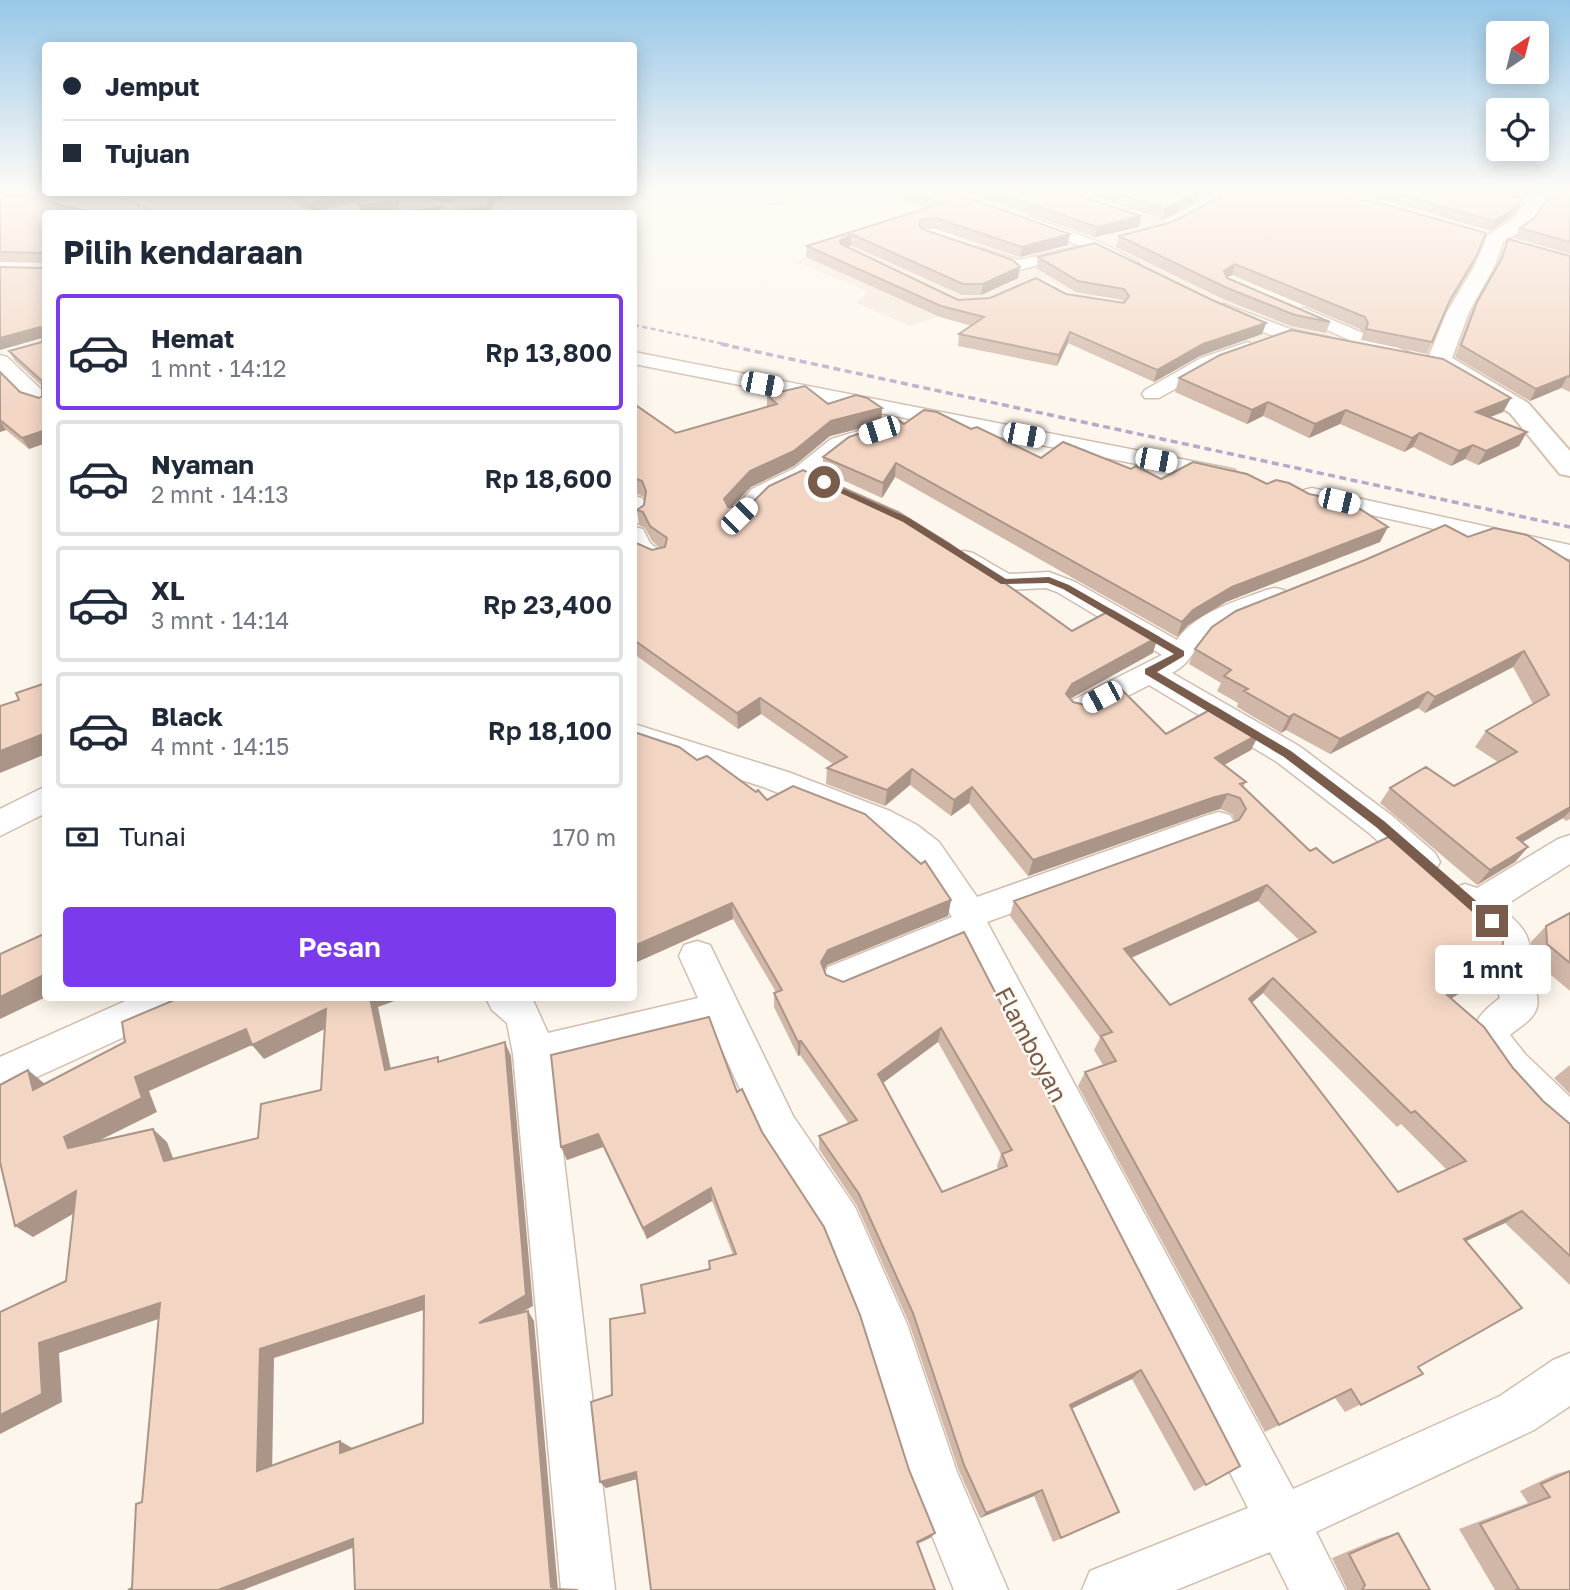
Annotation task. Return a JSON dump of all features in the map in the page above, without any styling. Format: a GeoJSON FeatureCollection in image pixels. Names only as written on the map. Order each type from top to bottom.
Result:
{"type":"FeatureCollection","features":[{"type":"Feature","properties":{"kind":"street"},"geometry":{"type":"LineString","coordinates":[[1019,265],[1023,273],[1035,279]]}},
{"type":"Feature","properties":{"kind":"street"},"geometry":{"type":"LineString","coordinates":[[1135,265],[1145,270]]}},
{"type":"Feature","properties":{"kind":"street"},"geometry":{"type":"LineString","coordinates":[[1446,366],[1440,358],[1458,312],[1484,265]]}},
{"type":"Feature","properties":{"kind":"street"},"geometry":{"type":"LineString","coordinates":[[1204,300],[1285,334],[1446,366],[1472,378],[1519,408],[1567,462]]}},
{"type":"Feature","properties":{"kind":"street"},"geometry":{"type":"LineString","coordinates":[[1281,304],[1408,359]]}},
{"type":"Feature","properties":{"kind":"street"},"geometry":{"type":"LineString","coordinates":[[1152,394],[1208,362],[1285,334]]}},
{"type":"Feature","properties":{"kind":"street"},"geometry":{"type":"LineString","coordinates":[[23,351],[0,359],[35,397],[42,400]]}},
{"type":"Feature","properties":{"kind":"street"},"geometry":{"type":"LineString","coordinates":[[637,359],[1247,480]]}},
{"type":"Feature","properties":{"kind":"street"},"geometry":{"type":"LineString","coordinates":[[739,516],[760,494],[803,473],[839,444],[879,430]]}},
{"type":"Feature","properties":{"kind":"street"},"geometry":{"type":"LineString","coordinates":[[803,473],[826,483]]}},
{"type":"Feature","properties":{"kind":"street"},"geometry":{"type":"LineString","coordinates":[[1287,489],[1570,552]]}},
{"type":"Feature","properties":{"kind":"street"},"geometry":{"type":"LineString","coordinates":[[1408,541],[1444,525]]}},
{"type":"Feature","properties":{"kind":"street"},"geometry":{"type":"LineString","coordinates":[[939,541],[1004,582],[1049,580],[1066,587],[1181,653]]}},
{"type":"Feature","properties":{"kind":"street"},"geometry":{"type":"LineString","coordinates":[[637,542],[639,547],[656,556]]}},
{"type":"Feature","properties":{"kind":"street"},"geometry":{"type":"LineString","coordinates":[[1079,709],[1167,664],[1181,653],[1194,635],[1219,618],[1296,588]]}},
{"type":"Feature","properties":{"kind":"street"},"geometry":{"type":"LineString","coordinates":[[1149,672],[1287,754],[1380,824],[1509,936],[1512,954],[1508,966],[1519,994],[1518,1007],[1498,1021],[1488,1035],[1511,1067],[1570,1125]]}},
{"type":"Feature","properties":{"kind":"street","name":"Flamboyan"},"geometry":{"type":"LineString","coordinates":[[637,735],[777,780],[879,820],[905,834],[927,851],[970,920],[1318,1590]]}},
{"type":"Feature","properties":{"kind":"street"},"geometry":{"type":"LineString","coordinates":[[0,824],[42,800]]}},
{"type":"Feature","properties":{"kind":"street"},"geometry":{"type":"LineString","coordinates":[[841,978],[970,920],[1219,824]]}},
{"type":"Feature","properties":{"kind":"street"},"geometry":{"type":"LineString","coordinates":[[1475,907],[1570,848]]}},
{"type":"Feature","properties":{"kind":"street"},"geometry":{"type":"LineString","coordinates":[[697,956],[779,1130],[840,1222],[884,1324],[933,1476],[981,1590]]}},
{"type":"Feature","properties":{"kind":"street"},"geometry":{"type":"LineString","coordinates":[[0,1076],[163,1001]]}},
{"type":"Feature","properties":{"kind":"street"},"geometry":{"type":"LineString","coordinates":[[512,1001],[525,1015],[532,1054],[588,1590]]}},
{"type":"Feature","properties":{"kind":"street"},"geometry":{"type":"LineString","coordinates":[[532,1054],[722,1009]]}},
{"type":"Feature","properties":{"kind":"street"},"geometry":{"type":"LineString","coordinates":[[1109,1590],[1282,1521],[1517,1413],[1570,1377]]}},
{"type":"Feature","properties":{"kind":"shaded area"},"geometry":{"type":"Polygon","coordinates":[[[804,265],[1198,265],[1395,350],[1233,350],[1116,290],[1084,299],[1044,278],[1028,287],[910,326],[856,303],[868,292],[804,265]]]}},
{"type":"Feature","properties":{"kind":"building"},"geometry":{"type":"Polygon","coordinates":[[[850,265],[885,265],[958,300],[990,298],[1036,278],[1066,294],[1124,303],[1129,296],[1124,289],[1078,281],[1052,265],[1141,265],[1266,323],[1203,344],[1157,370],[1070,332],[1059,355],[959,334],[984,317],[941,306],[850,265]]]}},
{"type":"Feature","properties":{"kind":"building"},"geometry":{"type":"Polygon","coordinates":[[[921,265],[1020,267],[983,284],[963,284],[921,265]]]}},
{"type":"Feature","properties":{"kind":"building"},"geometry":{"type":"Polygon","coordinates":[[[1180,265],[1233,265],[1224,271],[1227,278],[1330,322],[1295,315],[1227,288],[1180,265]]]}},
{"type":"Feature","properties":{"kind":"building"},"geometry":{"type":"Polygon","coordinates":[[[1238,265],[1471,265],[1450,300],[1432,342],[1366,329],[1368,323],[1365,317],[1238,265]]]}},
{"type":"Feature","properties":{"kind":"building"},"geometry":{"type":"Polygon","coordinates":[[[1498,265],[1570,265],[1570,377],[1536,389],[1461,345],[1477,302],[1498,265]]]}},
{"type":"Feature","properties":{"kind":"building"},"geometry":{"type":"Polygon","coordinates":[[[0,267],[41,268],[42,328],[0,338],[0,267]]]}},
{"type":"Feature","properties":{"kind":"building"},"geometry":{"type":"Polygon","coordinates":[[[1291,330],[1443,359],[1511,398],[1476,412],[1527,432],[1486,451],[1473,445],[1459,451],[1420,433],[1412,438],[1346,410],[1315,424],[1268,402],[1252,410],[1179,378],[1220,355],[1291,330]]]}},
{"type":"Feature","properties":{"kind":"building"},"geometry":{"type":"Polygon","coordinates":[[[42,342],[42,381],[9,351],[42,342]]]}},
{"type":"Feature","properties":{"kind":"building"},"geometry":{"type":"Polygon","coordinates":[[[0,372],[20,392],[39,398],[42,396],[42,431],[22,438],[0,420],[0,372]]]}},
{"type":"Feature","properties":{"kind":"building"},"geometry":{"type":"Polygon","coordinates":[[[805,386],[828,404],[856,395],[867,398],[882,408],[831,421],[794,451],[750,471],[724,499],[728,507],[748,507],[769,486],[803,470],[898,512],[950,544],[1072,631],[1111,610],[1158,637],[1072,684],[1066,694],[1073,702],[1085,705],[1121,689],[1166,734],[1215,707],[1259,734],[1215,758],[1246,782],[1240,784],[1310,851],[1316,848],[1333,863],[1395,834],[1504,932],[1502,952],[1505,960],[1447,995],[1484,1027],[1513,1068],[1543,1101],[1570,1124],[1570,1256],[1522,1211],[1464,1239],[1522,1308],[1418,1367],[1423,1374],[1361,1405],[1351,1389],[1279,1425],[1085,1072],[1116,1061],[1101,1036],[1112,1032],[1014,901],[1239,820],[1246,809],[1240,798],[1228,794],[1215,797],[1033,860],[972,787],[954,800],[912,769],[887,790],[827,768],[847,757],[760,698],[737,713],[637,642],[637,543],[652,550],[665,547],[667,538],[650,526],[643,512],[637,510],[644,505],[646,491],[642,481],[637,479],[637,406],[676,433],[777,404],[767,395],[805,386]],[[1267,885],[1124,949],[1170,1005],[1316,932],[1267,885]],[[1273,978],[1249,999],[1398,1192],[1466,1161],[1415,1111],[1411,1113],[1273,978]]]}},
{"type":"Feature","properties":{"kind":"building"},"geometry":{"type":"Polygon","coordinates":[[[924,410],[937,412],[971,429],[977,427],[1041,458],[1063,442],[1131,469],[1136,466],[1161,479],[1193,462],[1247,474],[1267,484],[1276,480],[1289,483],[1309,494],[1334,499],[1340,496],[1388,527],[1232,587],[1193,610],[1182,622],[896,463],[883,483],[823,457],[849,437],[888,424],[894,417],[904,424],[924,410]]]}},
{"type":"Feature","properties":{"kind":"building"},"geometry":{"type":"Polygon","coordinates":[[[1445,525],[1468,537],[1494,528],[1527,535],[1570,562],[1570,807],[1517,838],[1528,847],[1490,870],[1390,788],[1426,767],[1454,786],[1517,752],[1486,731],[1549,695],[1524,651],[1435,697],[1428,692],[1340,739],[1294,714],[1289,717],[1244,691],[1248,689],[1224,676],[1231,670],[1195,649],[1212,627],[1236,611],[1445,525]]]}},
{"type":"Feature","properties":{"kind":"building"},"geometry":{"type":"Polygon","coordinates":[[[42,684],[42,735],[0,751],[0,706],[19,700],[16,693],[42,684]]]}},
{"type":"Feature","properties":{"kind":"building"},"geometry":{"type":"Polygon","coordinates":[[[637,733],[679,747],[697,760],[707,756],[756,792],[758,790],[767,800],[793,786],[865,814],[921,864],[925,861],[951,900],[828,950],[821,962],[826,975],[843,982],[964,932],[1240,1466],[1206,1485],[1141,1370],[1070,1405],[1119,1512],[1061,1538],[1042,1490],[986,1513],[964,1465],[913,1313],[859,1194],[819,1136],[857,1120],[801,1041],[798,1042],[774,993],[782,990],[732,903],[637,945],[637,733]],[[941,1028],[878,1074],[942,1192],[1007,1166],[1002,1154],[1012,1150],[941,1028]]]}},
{"type":"Feature","properties":{"kind":"building"},"geometry":{"type":"Polygon","coordinates":[[[1570,913],[1570,963],[1547,944],[1546,926],[1570,913]]]}},
{"type":"Feature","properties":{"kind":"building"},"geometry":{"type":"Polygon","coordinates":[[[42,935],[42,976],[0,997],[0,954],[42,935]]]}},
{"type":"Feature","properties":{"kind":"building"},"geometry":{"type":"Polygon","coordinates":[[[172,1001],[371,1001],[385,1070],[438,1057],[438,1062],[505,1042],[526,1295],[479,1323],[528,1311],[551,1587],[578,1590],[355,1590],[353,1539],[218,1590],[128,1590],[132,1588],[136,1504],[142,1502],[160,1303],[39,1343],[42,1394],[0,1415],[0,1312],[66,1281],[76,1191],[15,1226],[0,1162],[0,1085],[28,1070],[33,1090],[125,1042],[122,1022],[172,1001]],[[326,1009],[252,1045],[246,1029],[135,1077],[142,1098],[64,1137],[68,1148],[153,1129],[164,1161],[258,1138],[261,1104],[321,1090],[326,1009]],[[424,1296],[260,1349],[257,1471],[340,1441],[340,1453],[423,1423],[424,1296]]]}},
{"type":"Feature","properties":{"kind":"building"},"geometry":{"type":"Polygon","coordinates":[[[709,1017],[737,1092],[742,1089],[762,1132],[824,1227],[860,1315],[909,1470],[935,1533],[917,1542],[935,1590],[651,1590],[636,1472],[600,1482],[591,1402],[612,1395],[610,1319],[645,1313],[641,1285],[710,1269],[709,1261],[736,1254],[711,1188],[643,1228],[598,1134],[561,1147],[551,1055],[709,1017]]]}},
{"type":"Feature","properties":{"kind":"building"},"geometry":{"type":"Polygon","coordinates":[[[1570,1471],[1570,1590],[1515,1590],[1519,1589],[1480,1524],[1550,1497],[1541,1484],[1570,1471]]]}},
{"type":"Feature","properties":{"kind":"building"},"geometry":{"type":"Polygon","coordinates":[[[1398,1533],[1430,1590],[1362,1590],[1365,1585],[1349,1554],[1398,1533]]]}},
{"type":"Feature","properties":{"kind":"railway"},"geometry":{"type":"LineString","coordinates":[[637,326],[729,345]]}},
{"type":"Feature","properties":{"kind":"railway"},"geometry":{"type":"LineString","coordinates":[[721,344],[1570,527]]}},
{"type":"Feature","properties":{"kind":"route"},"geometry":{"type":"LineString","coordinates":[[824,482],[906,520],[1004,582],[1049,580],[1104,607],[1181,653],[1167,664],[1149,672],[1287,754],[1380,824],[1492,921]]}}]}
